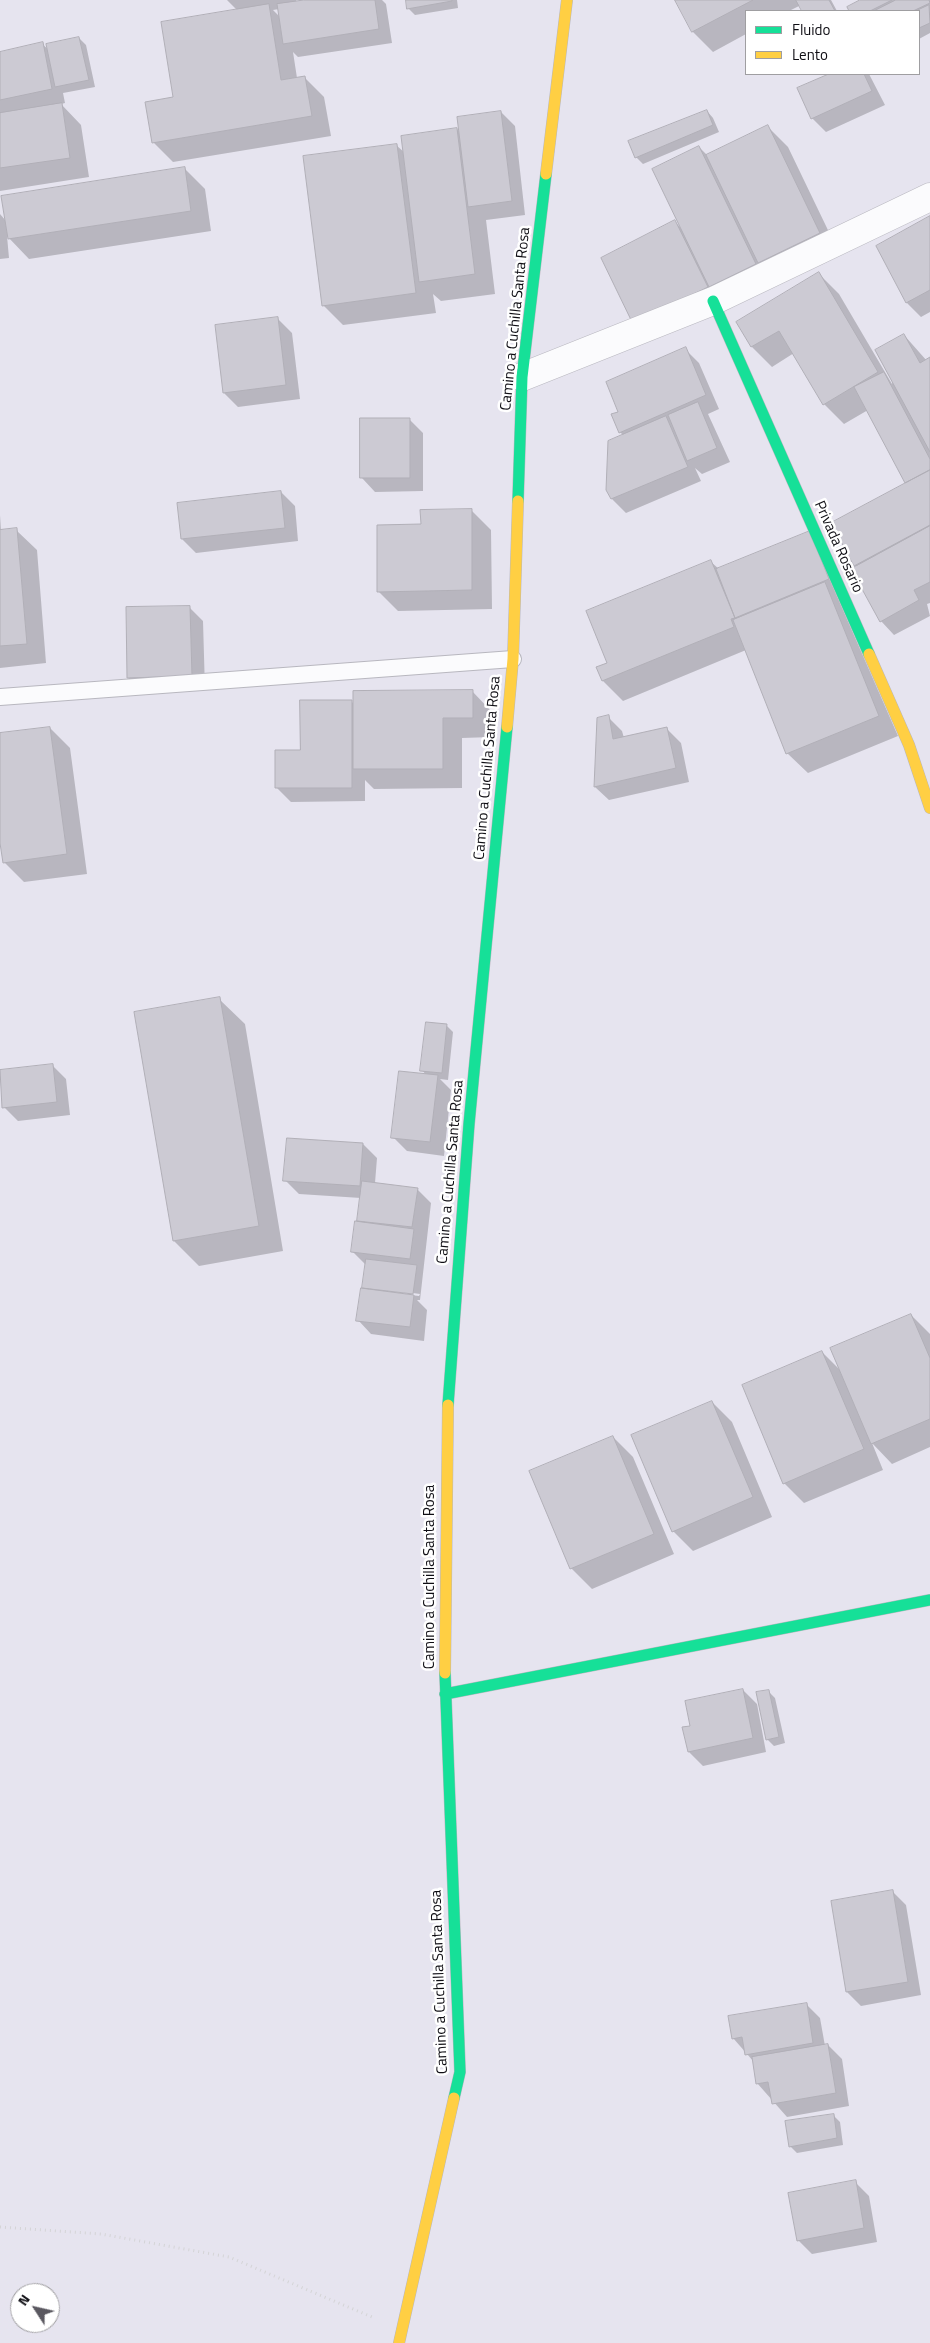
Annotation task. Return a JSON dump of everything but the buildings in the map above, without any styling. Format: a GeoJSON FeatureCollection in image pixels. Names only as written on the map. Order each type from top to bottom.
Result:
{"type":"FeatureCollection","features":[{"type":"Feature","properties":{"kind":"street","name":"Camino a Cuchilla Santa Rosa"},"geometry":{"type":"LineString","coordinates":[[399,2343],[460,2072],[445,1694],[446,1427],[470,1114],[513,659],[522,377],[567,0]]}},
{"type":"Feature","properties":{"kind":"street"},"geometry":{"type":"LineString","coordinates":[[522,377],[713,301],[930,197]]}},
{"type":"Feature","properties":{"kind":"street","name":"Privada Rosario"},"geometry":{"type":"LineString","coordinates":[[713,301],[908,745],[930,808]]}},
{"type":"Feature","properties":{"kind":"street"},"geometry":{"type":"LineString","coordinates":[[445,1694],[930,1600]]}},
{"type":"Feature","properties":{"kind":"lane"},"geometry":{"type":"LineString","coordinates":[[0,697],[513,659]]}},
{"type":"Feature","properties":{"kind":"path"},"geometry":{"type":"LineString","coordinates":[[0,2227],[100,2234],[229,2257],[402,2330]]}},
{"type":"Feature","properties":{"kind":"traffic: fast"},"geometry":{"type":"LineString","coordinates":[[518,501],[522,377],[546,174]]}},
{"type":"Feature","properties":{"kind":"traffic: fast"},"geometry":{"type":"LineString","coordinates":[[713,301],[869,654]]}},
{"type":"Feature","properties":{"kind":"traffic: fast"},"geometry":{"type":"LineString","coordinates":[[448,1405],[469,1124],[507,727]]}},
{"type":"Feature","properties":{"kind":"traffic: fast"},"geometry":{"type":"LineString","coordinates":[[445,1694],[930,1600]]}},
{"type":"Feature","properties":{"kind":"traffic: fast"},"geometry":{"type":"LineString","coordinates":[[445,1673],[460,2072],[454,2098]]}},
{"type":"Feature","properties":{"kind":"traffic: slow"},"geometry":{"type":"LineString","coordinates":[[546,174],[567,0]]}},
{"type":"Feature","properties":{"kind":"traffic: slow"},"geometry":{"type":"LineString","coordinates":[[507,727],[513,659],[518,501]]}},
{"type":"Feature","properties":{"kind":"traffic: slow"},"geometry":{"type":"LineString","coordinates":[[869,654],[909,745],[930,808]]}},
{"type":"Feature","properties":{"kind":"traffic: slow"},"geometry":{"type":"LineString","coordinates":[[445,1673],[448,1405]]}},
{"type":"Feature","properties":{"kind":"traffic: slow"},"geometry":{"type":"LineString","coordinates":[[399,2343],[454,2098]]}}]}
